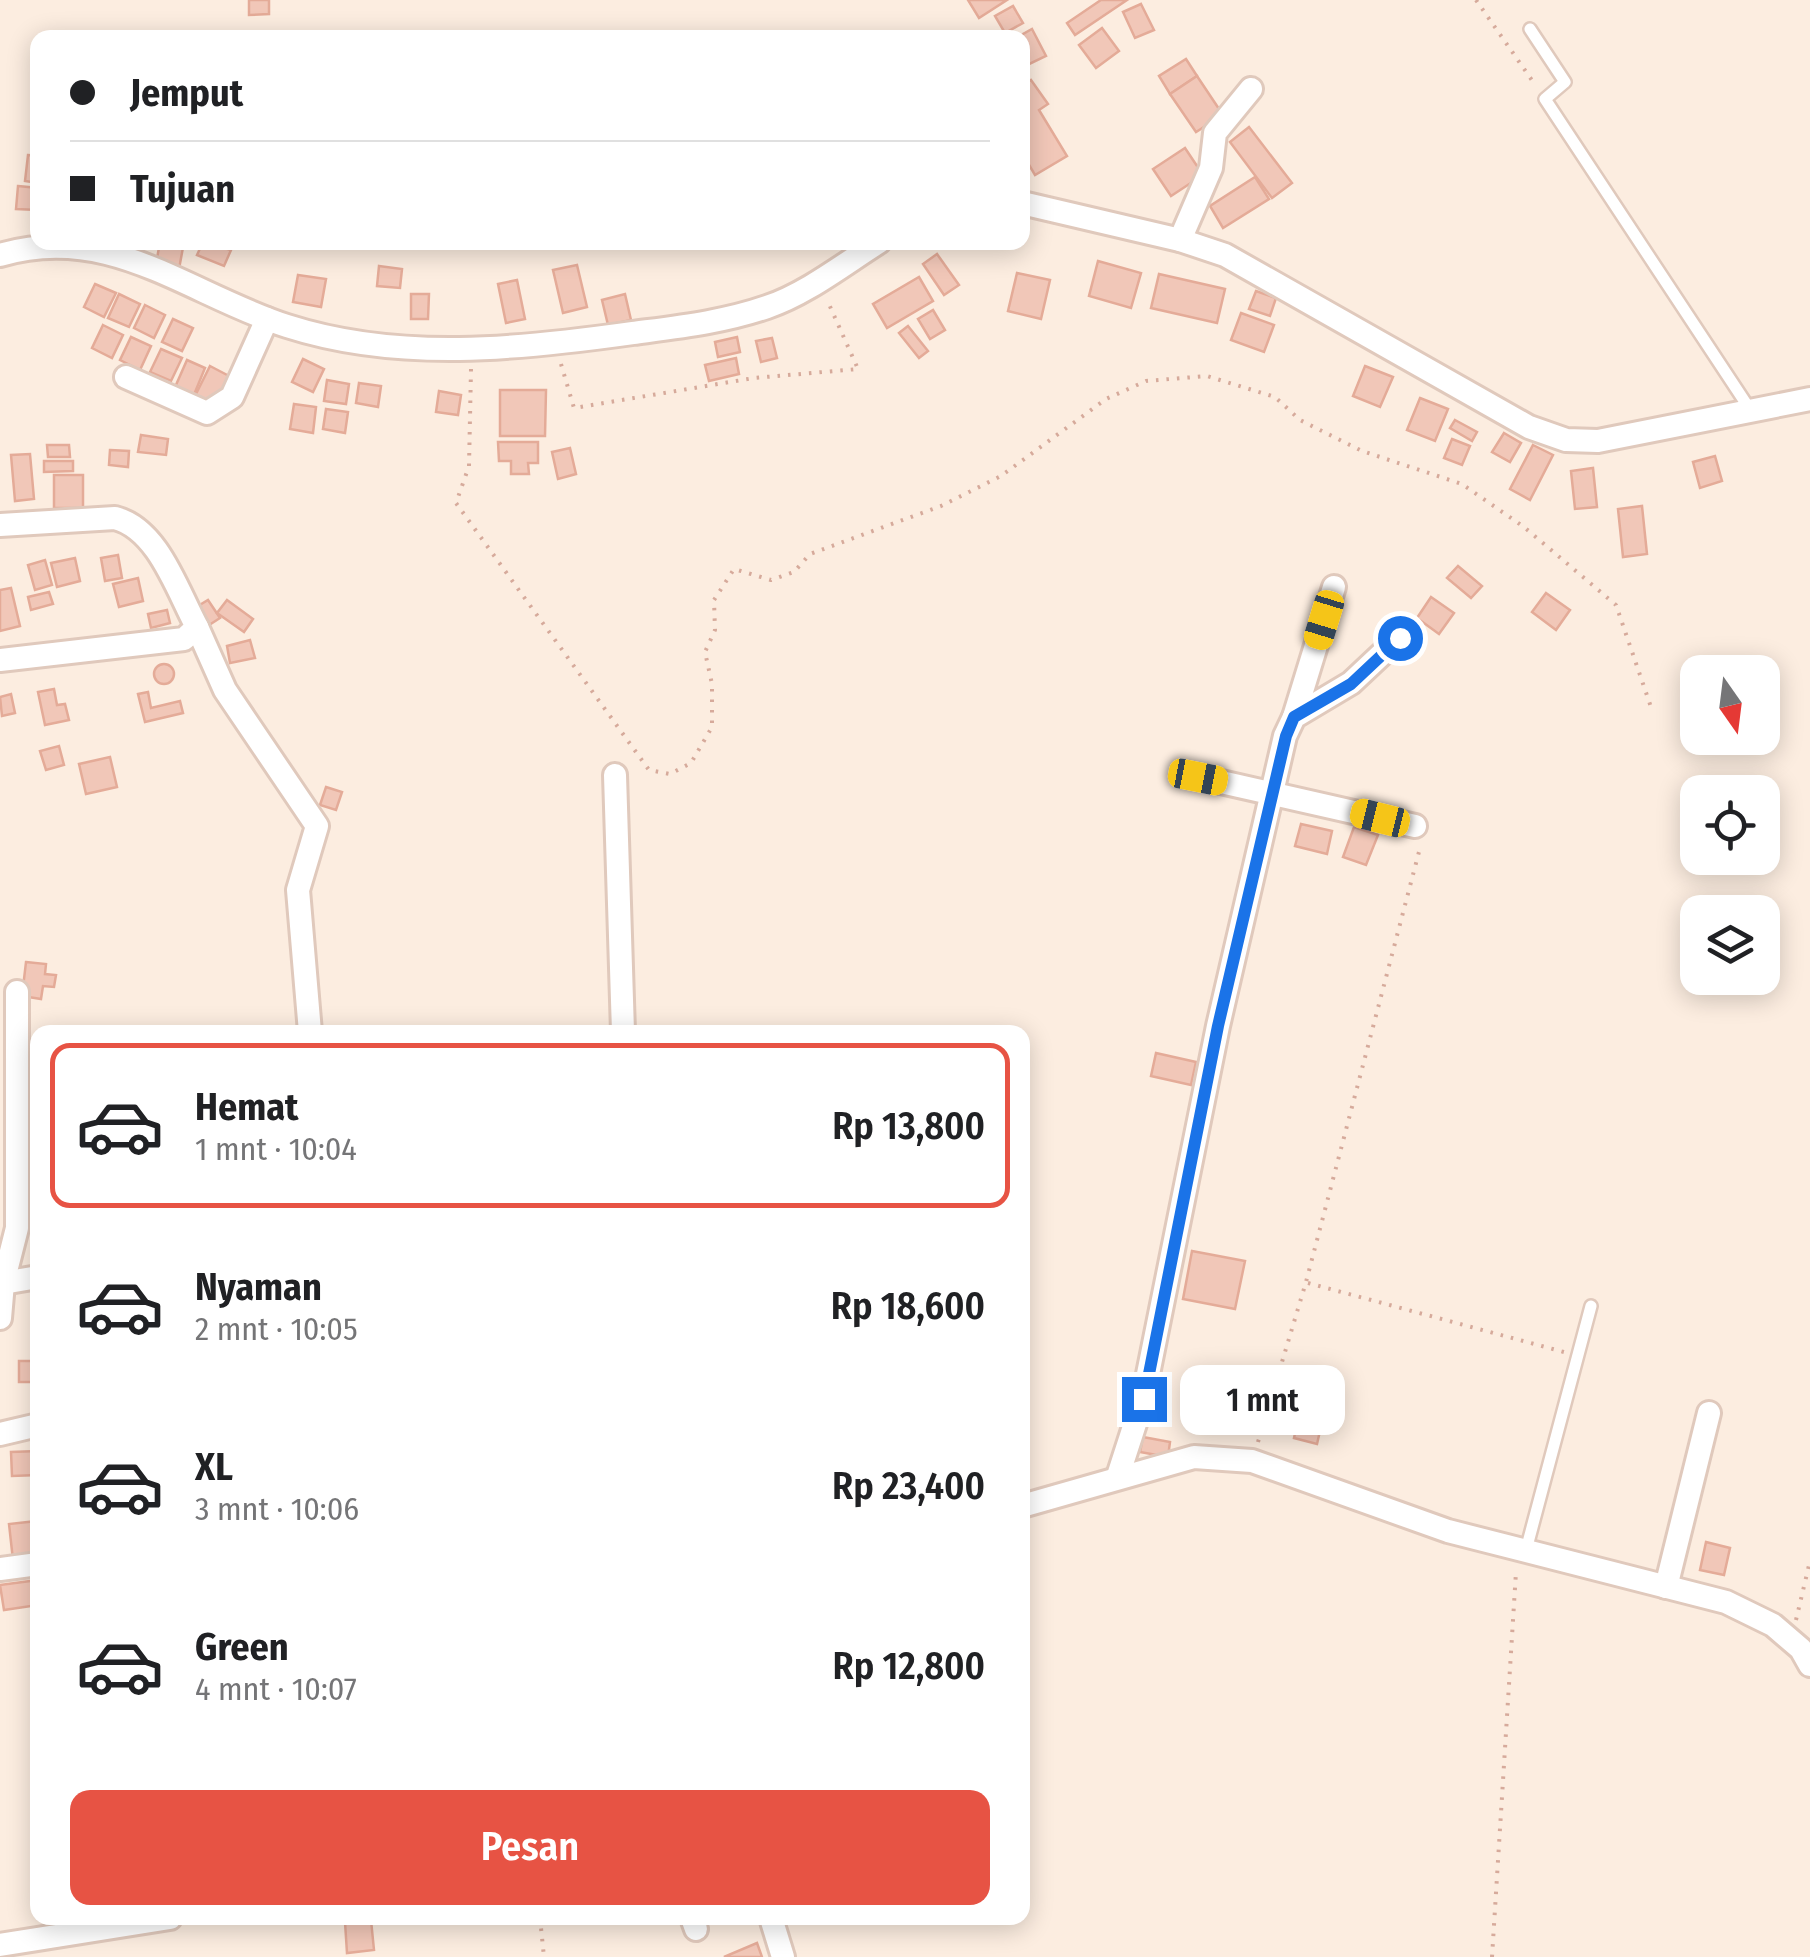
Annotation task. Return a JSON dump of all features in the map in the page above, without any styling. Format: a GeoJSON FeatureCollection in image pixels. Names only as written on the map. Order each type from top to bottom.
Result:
{"type":"FeatureCollection","features":[{"type":"Feature","properties":{"kind":"street"},"geometry":{"type":"LineString","coordinates":[[1180,240],[1212,168],[1215,133],[1251,89]]}},
{"type":"Feature","properties":{"kind":"street"},"geometry":{"type":"LineString","coordinates":[[1030,205],[1180,240],[1269,278],[1528,427],[1566,440],[1598,441],[1810,399]]}},
{"type":"Feature","properties":{"kind":"street"},"geometry":{"type":"LineString","coordinates":[[0,255],[31,250]]}},
{"type":"Feature","properties":{"kind":"street"},"geometry":{"type":"LineString","coordinates":[[138,252],[267,318],[340,342],[472,350],[705,324],[770,306],[866,250]]}},
{"type":"Feature","properties":{"kind":"street"},"geometry":{"type":"LineString","coordinates":[[126,377],[207,413],[232,397],[267,318]]}},
{"type":"Feature","properties":{"kind":"street"},"geometry":{"type":"LineString","coordinates":[[0,525],[115,518],[132,522],[147,536],[197,627],[225,690],[260,748],[317,826],[298,890],[309,1025]]}},
{"type":"Feature","properties":{"kind":"street"},"geometry":{"type":"LineString","coordinates":[[1118,1476],[1144,1399],[1218,1026],[1273,791],[1334,587]]}},
{"type":"Feature","properties":{"kind":"street"},"geometry":{"type":"LineString","coordinates":[[0,660],[184,640],[197,627]]}},
{"type":"Feature","properties":{"kind":"street"},"geometry":{"type":"LineString","coordinates":[[1294,717],[1351,684],[1400,638]]}},
{"type":"Feature","properties":{"kind":"street"},"geometry":{"type":"LineString","coordinates":[[616,776],[622,1025]]}},
{"type":"Feature","properties":{"kind":"street"},"geometry":{"type":"LineString","coordinates":[[1198,777],[1415,826]]}},
{"type":"Feature","properties":{"kind":"street"},"geometry":{"type":"LineString","coordinates":[[0,1318],[3,1283],[18,1228],[17,992]]}},
{"type":"Feature","properties":{"kind":"street"},"geometry":{"type":"LineString","coordinates":[[3,1283],[30,1278]]}},
{"type":"Feature","properties":{"kind":"street"},"geometry":{"type":"LineString","coordinates":[[1666,1587],[1709,1413]]}},
{"type":"Feature","properties":{"kind":"street"},"geometry":{"type":"LineString","coordinates":[[0,1434],[30,1427]]}},
{"type":"Feature","properties":{"kind":"street"},"geometry":{"type":"LineString","coordinates":[[1030,1504],[1194,1457],[1252,1460],[1448,1531],[1752,1611],[1790,1641],[1810,1665]]}},
{"type":"Feature","properties":{"kind":"street"},"geometry":{"type":"LineString","coordinates":[[0,1569],[30,1565]]}},
{"type":"Feature","properties":{"kind":"street"},"geometry":{"type":"LineString","coordinates":[[0,1945],[126,1925]]}},
{"type":"Feature","properties":{"kind":"street"},"geometry":{"type":"LineString","coordinates":[[773,1925],[783,1957]]}},
{"type":"Feature","properties":{"kind":"lane"},"geometry":{"type":"LineString","coordinates":[[1530,29],[1565,82],[1545,99],[1751,411]]}},
{"type":"Feature","properties":{"kind":"lane"},"geometry":{"type":"LineString","coordinates":[[1522,1549],[1591,1306]]}},
{"type":"Feature","properties":{"kind":"path"},"geometry":{"type":"LineString","coordinates":[[1476,0],[1545,99]]}},
{"type":"Feature","properties":{"kind":"path"},"geometry":{"type":"LineString","coordinates":[[555,343],[574,408],[754,378],[858,369],[818,280]]}},
{"type":"Feature","properties":{"kind":"path"},"geometry":{"type":"LineString","coordinates":[[472,350],[470,466],[456,503],[649,770],[670,774],[691,763],[712,727],[712,684],[705,652],[715,630],[714,600],[734,569],[772,580],[794,572],[810,554],[941,506],[1002,476],[1106,399],[1146,380],[1206,376],[1275,397],[1300,420],[1362,450],[1462,484],[1524,527],[1616,605],[1652,710]]}},
{"type":"Feature","properties":{"kind":"path"},"geometry":{"type":"LineString","coordinates":[[1252,1460],[1306,1282],[1420,846],[1415,826]]}},
{"type":"Feature","properties":{"kind":"path"},"geometry":{"type":"LineString","coordinates":[[1306,1282],[1578,1356]]}},
{"type":"Feature","properties":{"kind":"path"},"geometry":{"type":"LineString","coordinates":[[1492,1957],[1522,1549]]}},
{"type":"Feature","properties":{"kind":"path"},"geometry":{"type":"LineString","coordinates":[[1790,1641],[1810,1561]]}},
{"type":"Feature","properties":{"kind":"path"},"geometry":{"type":"LineString","coordinates":[[541,1925],[544,1957]]}},
{"type":"Feature","properties":{"kind":"building"},"geometry":{"type":"Polygon","coordinates":[[[249,0],[269,0],[269,14],[249,15],[249,0]]]}},
{"type":"Feature","properties":{"kind":"building"},"geometry":{"type":"Polygon","coordinates":[[[968,0],[1007,0],[979,18],[968,0]]]}},
{"type":"Feature","properties":{"kind":"building"},"geometry":{"type":"Polygon","coordinates":[[[1101,0],[1127,0],[1075,35],[1067,23],[1101,0]]]}},
{"type":"Feature","properties":{"kind":"building"},"geometry":{"type":"Polygon","coordinates":[[[1141,4],[1154,30],[1135,38],[1123,12],[1141,4]]]}},
{"type":"Feature","properties":{"kind":"building"},"geometry":{"type":"Polygon","coordinates":[[[1013,6],[1023,23],[1003,30],[995,16],[1013,6]]]}},
{"type":"Feature","properties":{"kind":"building"},"geometry":{"type":"Polygon","coordinates":[[[1102,28],[1119,51],[1096,68],[1079,45],[1102,28]]]}},
{"type":"Feature","properties":{"kind":"building"},"geometry":{"type":"Polygon","coordinates":[[[1030,30],[1046,56],[1030,64],[1030,30]]]}},
{"type":"Feature","properties":{"kind":"building"},"geometry":{"type":"Polygon","coordinates":[[[1186,59],[1197,76],[1170,94],[1159,76],[1186,59]]]}},
{"type":"Feature","properties":{"kind":"building"},"geometry":{"type":"Polygon","coordinates":[[[1197,76],[1223,115],[1196,132],[1170,94],[1197,76]]]}},
{"type":"Feature","properties":{"kind":"building"},"geometry":{"type":"Polygon","coordinates":[[[1030,81],[1048,104],[1039,110],[1067,156],[1035,175],[1030,167],[1030,81]]]}},
{"type":"Feature","properties":{"kind":"building"},"geometry":{"type":"Polygon","coordinates":[[[1249,127],[1292,183],[1272,198],[1230,142],[1249,127]]]}},
{"type":"Feature","properties":{"kind":"building"},"geometry":{"type":"Polygon","coordinates":[[[1185,148],[1203,175],[1171,196],[1153,169],[1185,148]]]}},
{"type":"Feature","properties":{"kind":"building"},"geometry":{"type":"Polygon","coordinates":[[[28,155],[30,155],[30,182],[25,181],[28,155]]]}},
{"type":"Feature","properties":{"kind":"building"},"geometry":{"type":"Polygon","coordinates":[[[1255,177],[1269,199],[1223,228],[1210,206],[1255,177]]]}},
{"type":"Feature","properties":{"kind":"building"},"geometry":{"type":"Polygon","coordinates":[[[18,186],[30,187],[30,210],[16,209],[18,186]]]}},
{"type":"Feature","properties":{"kind":"building"},"geometry":{"type":"Polygon","coordinates":[[[159,250],[183,250],[179,269],[156,264],[159,250]]]}},
{"type":"Feature","properties":{"kind":"building"},"geometry":{"type":"Polygon","coordinates":[[[199,250],[231,250],[224,266],[197,255],[199,250]]]}},
{"type":"Feature","properties":{"kind":"building"},"geometry":{"type":"Polygon","coordinates":[[[937,254],[959,285],[944,295],[923,264],[937,254]]]}},
{"type":"Feature","properties":{"kind":"building"},"geometry":{"type":"Polygon","coordinates":[[[1098,261],[1141,273],[1131,308],[1089,296],[1098,261]]]}},
{"type":"Feature","properties":{"kind":"building"},"geometry":{"type":"Polygon","coordinates":[[[577,265],[587,307],[563,313],[553,270],[577,265]]]}},
{"type":"Feature","properties":{"kind":"building"},"geometry":{"type":"Polygon","coordinates":[[[379,266],[402,269],[400,288],[377,286],[379,266]]]}},
{"type":"Feature","properties":{"kind":"building"},"geometry":{"type":"Polygon","coordinates":[[[1017,273],[1050,280],[1041,319],[1008,311],[1017,273]]]}},
{"type":"Feature","properties":{"kind":"building"},"geometry":{"type":"Polygon","coordinates":[[[1159,274],[1225,289],[1217,323],[1151,308],[1159,274]]]}},
{"type":"Feature","properties":{"kind":"building"},"geometry":{"type":"Polygon","coordinates":[[[298,275],[326,279],[321,307],[293,302],[298,275]]]}},
{"type":"Feature","properties":{"kind":"building"},"geometry":{"type":"Polygon","coordinates":[[[919,277],[933,301],[887,328],[873,304],[919,277]]]}},
{"type":"Feature","properties":{"kind":"building"},"geometry":{"type":"Polygon","coordinates":[[[517,280],[525,319],[506,323],[498,284],[517,280]]]}},
{"type":"Feature","properties":{"kind":"building"},"geometry":{"type":"Polygon","coordinates":[[[95,284],[116,293],[104,317],[84,307],[95,284]]]}},
{"type":"Feature","properties":{"kind":"building"},"geometry":{"type":"Polygon","coordinates":[[[1256,291],[1276,298],[1270,316],[1249,309],[1256,291]]]}},
{"type":"Feature","properties":{"kind":"building"},"geometry":{"type":"Polygon","coordinates":[[[119,294],[140,304],[129,327],[108,318],[119,294]]]}},
{"type":"Feature","properties":{"kind":"building"},"geometry":{"type":"Polygon","coordinates":[[[411,294],[429,294],[428,319],[411,319],[411,294]]]}},
{"type":"Feature","properties":{"kind":"building"},"geometry":{"type":"Polygon","coordinates":[[[625,294],[631,320],[608,325],[602,300],[625,294]]]}},
{"type":"Feature","properties":{"kind":"building"},"geometry":{"type":"Polygon","coordinates":[[[145,305],[165,315],[154,338],[134,328],[145,305]]]}},
{"type":"Feature","properties":{"kind":"building"},"geometry":{"type":"Polygon","coordinates":[[[933,310],[945,330],[930,339],[918,319],[933,310]]]}},
{"type":"Feature","properties":{"kind":"building"},"geometry":{"type":"Polygon","coordinates":[[[1241,313],[1274,325],[1264,352],[1231,340],[1241,313]]]}},
{"type":"Feature","properties":{"kind":"building"},"geometry":{"type":"Polygon","coordinates":[[[173,319],[193,328],[182,351],[162,342],[173,319]]]}},
{"type":"Feature","properties":{"kind":"building"},"geometry":{"type":"Polygon","coordinates":[[[103,325],[123,335],[112,358],[92,348],[103,325]]]}},
{"type":"Feature","properties":{"kind":"building"},"geometry":{"type":"Polygon","coordinates":[[[908,326],[928,351],[919,358],[899,333],[908,326]]]}},
{"type":"Feature","properties":{"kind":"building"},"geometry":{"type":"Polygon","coordinates":[[[131,337],[151,346],[140,370],[120,360],[131,337]]]}},
{"type":"Feature","properties":{"kind":"building"},"geometry":{"type":"Polygon","coordinates":[[[737,337],[740,352],[718,357],[715,342],[737,337]]]}},
{"type":"Feature","properties":{"kind":"building"},"geometry":{"type":"Polygon","coordinates":[[[772,338],[777,358],[761,362],[756,341],[772,338]]]}},
{"type":"Feature","properties":{"kind":"building"},"geometry":{"type":"Polygon","coordinates":[[[161,349],[182,358],[171,381],[150,372],[161,349]]]}},
{"type":"Feature","properties":{"kind":"building"},"geometry":{"type":"Polygon","coordinates":[[[736,358],[739,374],[709,381],[705,365],[736,358]]]}},
{"type":"Feature","properties":{"kind":"building"},"geometry":{"type":"Polygon","coordinates":[[[303,359],[324,369],[313,392],[292,382],[303,359]]]}},
{"type":"Feature","properties":{"kind":"building"},"geometry":{"type":"Polygon","coordinates":[[[187,360],[205,368],[191,402],[172,394],[187,360]]]}},
{"type":"Feature","properties":{"kind":"building"},"geometry":{"type":"Polygon","coordinates":[[[210,366],[229,376],[213,408],[194,398],[210,366]]]}},
{"type":"Feature","properties":{"kind":"building"},"geometry":{"type":"Polygon","coordinates":[[[1365,366],[1393,377],[1380,407],[1353,396],[1365,366]]]}},
{"type":"Feature","properties":{"kind":"building"},"geometry":{"type":"Polygon","coordinates":[[[327,380],[349,384],[346,404],[324,401],[327,380]]]}},
{"type":"Feature","properties":{"kind":"building"},"geometry":{"type":"Polygon","coordinates":[[[359,383],[381,386],[378,407],[356,403],[359,383]]]}},
{"type":"Feature","properties":{"kind":"building"},"geometry":{"type":"Polygon","coordinates":[[[500,390],[546,390],[545,436],[500,436],[500,390]]]}},
{"type":"Feature","properties":{"kind":"building"},"geometry":{"type":"Polygon","coordinates":[[[439,391],[461,395],[458,415],[436,412],[439,391]]]}},
{"type":"Feature","properties":{"kind":"building"},"geometry":{"type":"Polygon","coordinates":[[[1420,398],[1448,409],[1435,441],[1407,430],[1420,398]]]}},
{"type":"Feature","properties":{"kind":"building"},"geometry":{"type":"Polygon","coordinates":[[[294,404],[316,407],[313,433],[290,429],[294,404]]]}},
{"type":"Feature","properties":{"kind":"building"},"geometry":{"type":"Polygon","coordinates":[[[326,409],[348,412],[345,433],[323,429],[326,409]]]}},
{"type":"Feature","properties":{"kind":"building"},"geometry":{"type":"Polygon","coordinates":[[[1455,420],[1477,432],[1472,441],[1450,428],[1455,420]]]}},
{"type":"Feature","properties":{"kind":"building"},"geometry":{"type":"Polygon","coordinates":[[[1504,433],[1521,443],[1510,462],[1492,452],[1504,433]]]}},
{"type":"Feature","properties":{"kind":"building"},"geometry":{"type":"Polygon","coordinates":[[[141,435],[168,439],[166,455],[138,452],[141,435]]]}},
{"type":"Feature","properties":{"kind":"building"},"geometry":{"type":"Polygon","coordinates":[[[1452,439],[1470,446],[1462,465],[1444,458],[1452,439]]]}},
{"type":"Feature","properties":{"kind":"building"},"geometry":{"type":"Polygon","coordinates":[[[498,442],[538,442],[538,463],[528,463],[529,474],[511,474],[511,461],[499,461],[498,442]]]}},
{"type":"Feature","properties":{"kind":"building"},"geometry":{"type":"Polygon","coordinates":[[[47,445],[69,445],[70,457],[48,457],[47,445]]]}},
{"type":"Feature","properties":{"kind":"building"},"geometry":{"type":"Polygon","coordinates":[[[1533,445],[1553,455],[1530,500],[1510,489],[1533,445]]]}},
{"type":"Feature","properties":{"kind":"building"},"geometry":{"type":"Polygon","coordinates":[[[570,448],[576,474],[558,479],[552,452],[570,448]]]}},
{"type":"Feature","properties":{"kind":"building"},"geometry":{"type":"Polygon","coordinates":[[[110,450],[129,451],[128,467],[109,465],[110,450]]]}},
{"type":"Feature","properties":{"kind":"building"},"geometry":{"type":"Polygon","coordinates":[[[30,454],[34,499],[15,501],[11,455],[30,454]]]}},
{"type":"Feature","properties":{"kind":"building"},"geometry":{"type":"Polygon","coordinates":[[[1715,456],[1722,481],[1700,488],[1693,462],[1715,456]]]}},
{"type":"Feature","properties":{"kind":"building"},"geometry":{"type":"Polygon","coordinates":[[[44,461],[73,461],[73,471],[44,472],[44,461]]]}},
{"type":"Feature","properties":{"kind":"building"},"geometry":{"type":"Polygon","coordinates":[[[1593,468],[1597,507],[1575,509],[1571,471],[1593,468]]]}},
{"type":"Feature","properties":{"kind":"building"},"geometry":{"type":"Polygon","coordinates":[[[54,475],[83,475],[83,508],[54,508],[54,475]]]}},
{"type":"Feature","properties":{"kind":"building"},"geometry":{"type":"Polygon","coordinates":[[[1642,506],[1647,554],[1623,557],[1618,509],[1642,506]]]}},
{"type":"Feature","properties":{"kind":"building"},"geometry":{"type":"Polygon","coordinates":[[[118,555],[122,578],[105,581],[101,558],[118,555]]]}},
{"type":"Feature","properties":{"kind":"building"},"geometry":{"type":"Polygon","coordinates":[[[75,558],[80,581],[57,587],[51,563],[75,558]]]}},
{"type":"Feature","properties":{"kind":"building"},"geometry":{"type":"Polygon","coordinates":[[[45,560],[52,585],[35,590],[28,565],[45,560]]]}},
{"type":"Feature","properties":{"kind":"building"},"geometry":{"type":"Polygon","coordinates":[[[1458,566],[1482,586],[1471,598],[1447,578],[1458,566]]]}},
{"type":"Feature","properties":{"kind":"building"},"geometry":{"type":"Polygon","coordinates":[[[138,578],[143,601],[119,607],[113,584],[138,578]]]}},
{"type":"Feature","properties":{"kind":"building"},"geometry":{"type":"Polygon","coordinates":[[[11,588],[20,626],[0,631],[0,590],[11,588]]]}},
{"type":"Feature","properties":{"kind":"building"},"geometry":{"type":"Polygon","coordinates":[[[49,592],[53,604],[31,610],[28,597],[49,592]]]}},
{"type":"Feature","properties":{"kind":"building"},"geometry":{"type":"Polygon","coordinates":[[[1546,593],[1570,610],[1556,630],[1532,612],[1546,593]]]}},
{"type":"Feature","properties":{"kind":"building"},"geometry":{"type":"Polygon","coordinates":[[[1431,597],[1454,613],[1439,634],[1417,618],[1431,597]]]}},
{"type":"Feature","properties":{"kind":"building"},"geometry":{"type":"Polygon","coordinates":[[[208,600],[220,618],[206,627],[193,609],[208,600]]]}},
{"type":"Feature","properties":{"kind":"building"},"geometry":{"type":"Polygon","coordinates":[[[227,600],[253,619],[244,632],[217,613],[227,600]]]}},
{"type":"Feature","properties":{"kind":"building"},"geometry":{"type":"Polygon","coordinates":[[[167,610],[170,623],[151,628],[148,614],[167,610]]]}},
{"type":"Feature","properties":{"kind":"building"},"geometry":{"type":"Polygon","coordinates":[[[250,640],[255,658],[230,663],[227,646],[250,640]]]}},
{"type":"Feature","properties":{"kind":"building"},"geometry":{"type":"Polygon","coordinates":[[[164,664],[174,674],[164,684],[154,674],[164,664]]]}},
{"type":"Feature","properties":{"kind":"building"},"geometry":{"type":"Polygon","coordinates":[[[54,689],[57,705],[65,704],[69,720],[45,725],[38,692],[54,689]]]}},
{"type":"Feature","properties":{"kind":"building"},"geometry":{"type":"Polygon","coordinates":[[[148,692],[151,708],[180,701],[183,713],[145,722],[138,694],[148,692]]]}},
{"type":"Feature","properties":{"kind":"building"},"geometry":{"type":"Polygon","coordinates":[[[11,694],[15,713],[2,716],[0,697],[11,694]]]}},
{"type":"Feature","properties":{"kind":"building"},"geometry":{"type":"Polygon","coordinates":[[[59,746],[64,765],[46,770],[40,751],[59,746]]]}},
{"type":"Feature","properties":{"kind":"building"},"geometry":{"type":"Polygon","coordinates":[[[110,757],[117,787],[86,794],[79,764],[110,757]]]}},
{"type":"Feature","properties":{"kind":"building"},"geometry":{"type":"Polygon","coordinates":[[[326,787],[342,792],[336,810],[320,805],[326,787]]]}},
{"type":"Feature","properties":{"kind":"building"},"geometry":{"type":"Polygon","coordinates":[[[1301,824],[1332,831],[1327,854],[1295,846],[1301,824]]]}},
{"type":"Feature","properties":{"kind":"building"},"geometry":{"type":"Polygon","coordinates":[[[1354,827],[1378,835],[1366,865],[1343,857],[1354,827]]]}},
{"type":"Feature","properties":{"kind":"building"},"geometry":{"type":"Polygon","coordinates":[[[26,962],[46,964],[45,974],[56,975],[54,987],[43,986],[41,999],[22,996],[26,962]]]}},
{"type":"Feature","properties":{"kind":"building"},"geometry":{"type":"Polygon","coordinates":[[[1156,1053],[1196,1062],[1191,1085],[1151,1076],[1156,1053]]]}},
{"type":"Feature","properties":{"kind":"building"},"geometry":{"type":"Polygon","coordinates":[[[1192,1251],[1245,1261],[1235,1309],[1183,1299],[1192,1251]]]}},
{"type":"Feature","properties":{"kind":"building"},"geometry":{"type":"Polygon","coordinates":[[[19,1361],[30,1361],[30,1382],[19,1382],[19,1361]]]}},
{"type":"Feature","properties":{"kind":"building"},"geometry":{"type":"Polygon","coordinates":[[[1308,1374],[1332,1379],[1317,1444],[1294,1438],[1308,1374]]]}},
{"type":"Feature","properties":{"kind":"building"},"geometry":{"type":"Polygon","coordinates":[[[1143,1437],[1170,1442],[1168,1457],[1140,1452],[1143,1437]]]}},
{"type":"Feature","properties":{"kind":"building"},"geometry":{"type":"Polygon","coordinates":[[[30,1451],[30,1475],[12,1476],[11,1452],[30,1451]]]}},
{"type":"Feature","properties":{"kind":"building"},"geometry":{"type":"Polygon","coordinates":[[[30,1522],[30,1558],[13,1560],[9,1524],[30,1522]]]}},
{"type":"Feature","properties":{"kind":"building"},"geometry":{"type":"Polygon","coordinates":[[[1706,1542],[1730,1548],[1724,1575],[1700,1570],[1706,1542]]]}},
{"type":"Feature","properties":{"kind":"building"},"geometry":{"type":"Polygon","coordinates":[[[30,1581],[30,1606],[4,1610],[0,1585],[30,1581]]]}},
{"type":"Feature","properties":{"kind":"building"},"geometry":{"type":"Polygon","coordinates":[[[345,1925],[372,1925],[374,1950],[347,1953],[345,1925]]]}},
{"type":"Feature","properties":{"kind":"building"},"geometry":{"type":"Polygon","coordinates":[[[757,1943],[762,1957],[724,1957],[757,1943]]]}},
{"type":"Feature","properties":{"kind":"route"},"geometry":{"type":"LineString","coordinates":[[1144,1399],[1218,1026],[1286,736],[1294,717],[1351,684],[1400,638]]}}]}
